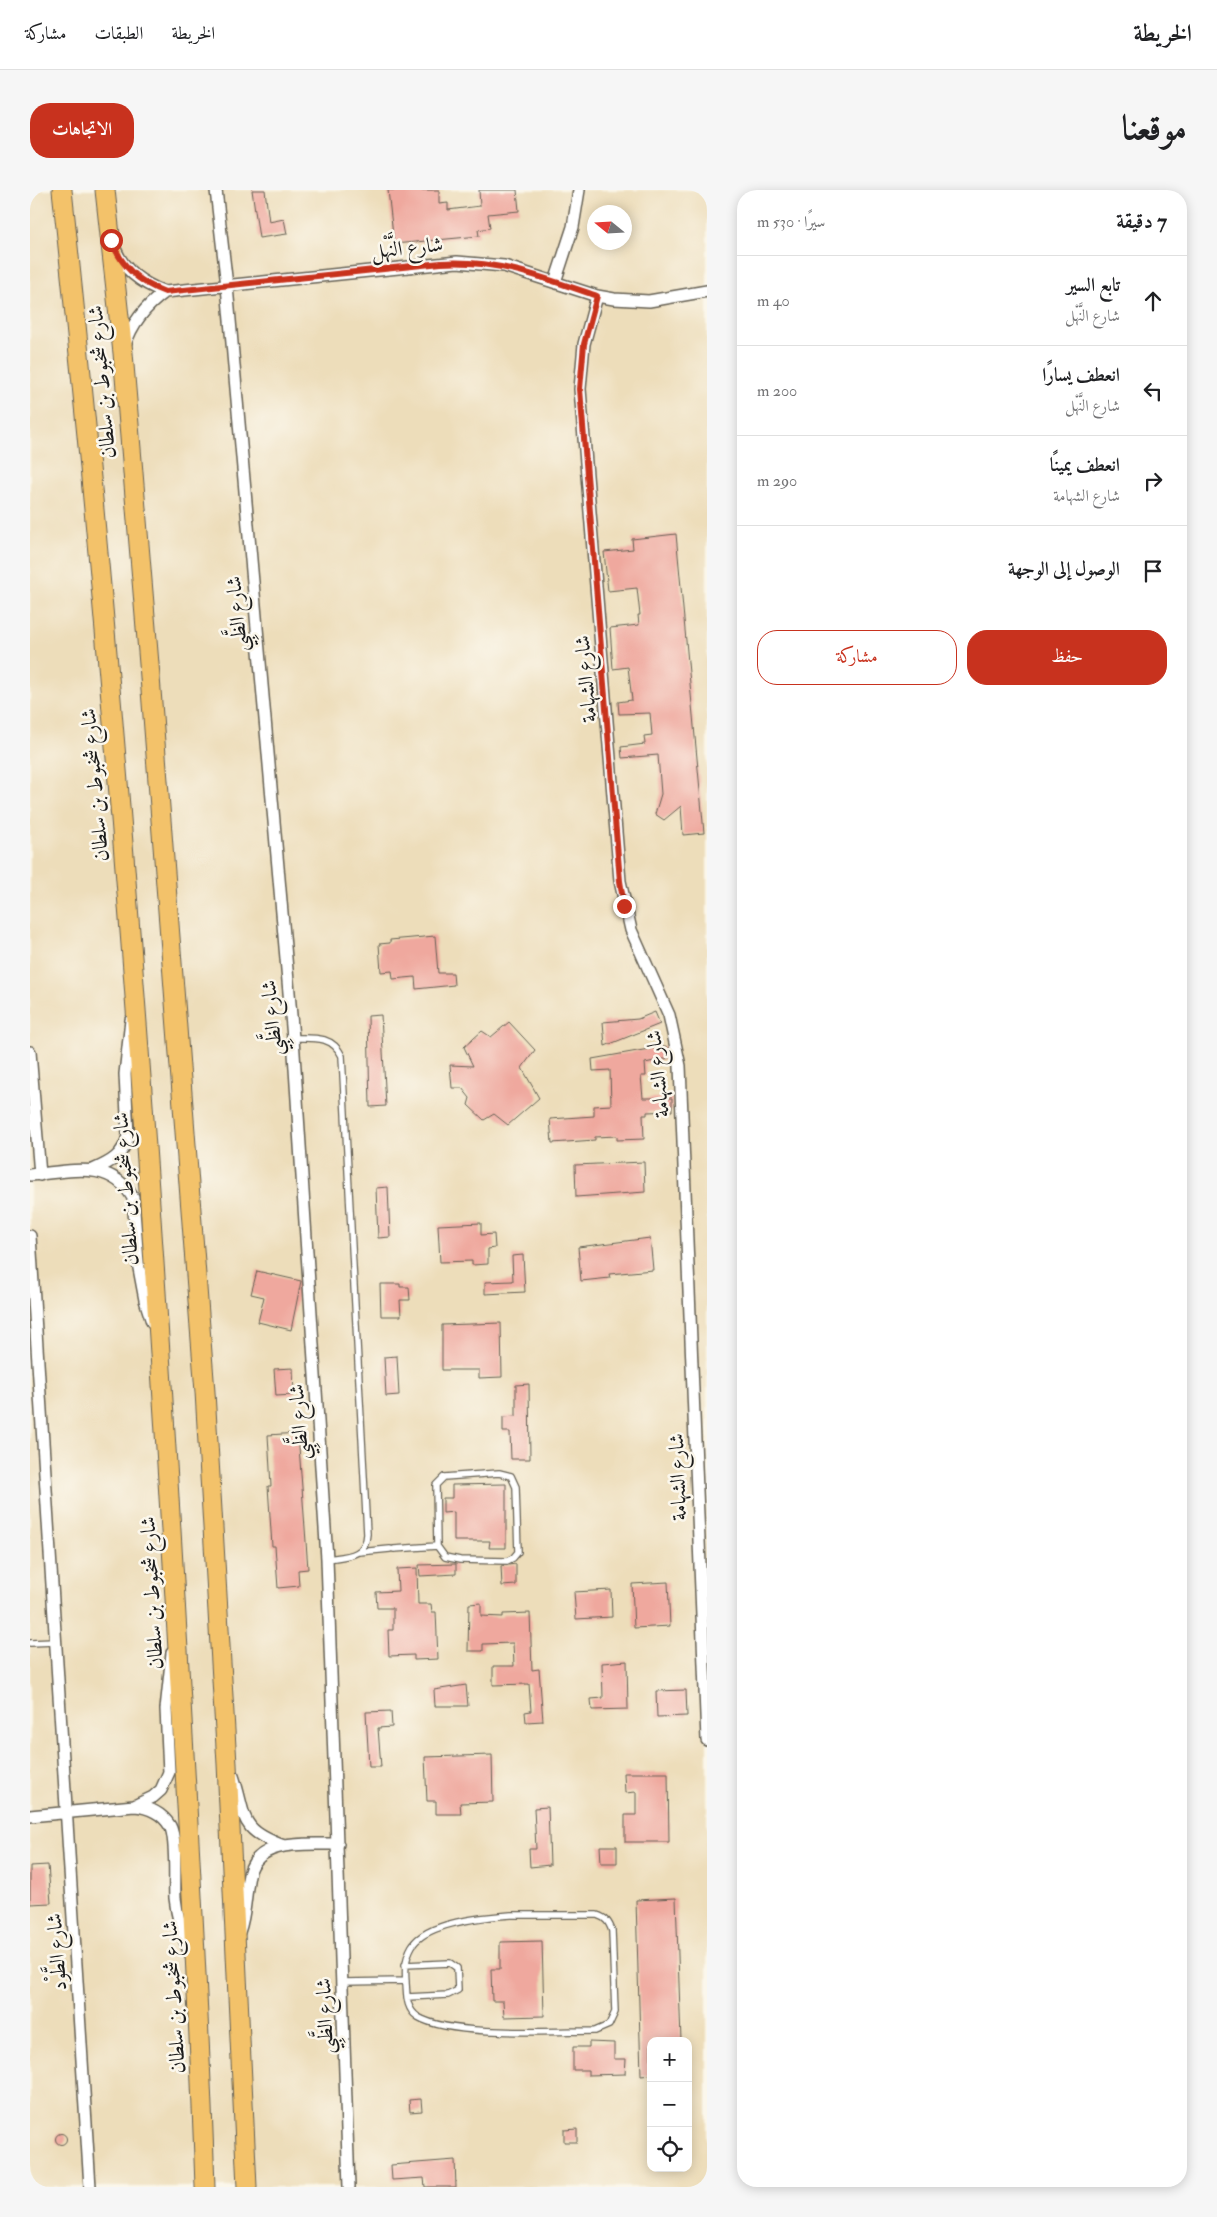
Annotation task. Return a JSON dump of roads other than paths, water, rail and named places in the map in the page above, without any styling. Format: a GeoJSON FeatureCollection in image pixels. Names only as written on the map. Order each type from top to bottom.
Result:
{"type":"FeatureCollection","features":[{"type":"Feature","properties":{"kind":"main road","name":"شارع شخبوط بن سلطان"},"geometry":{"type":"LineString","coordinates":[[62,190],[108,667],[135,1000],[159,1337],[177,1634],[205,2187]]}},
{"type":"Feature","properties":{"kind":"main road","name":"شارع شخبوط بن سلطان"},"geometry":{"type":"LineString","coordinates":[[106,190],[123,353],[176,988],[205,1392],[227,1764],[247,2187]]}},
{"type":"Feature","properties":{"kind":"main road"},"geometry":{"type":"LineString","coordinates":[[198,2187],[204,2144]]}},
{"type":"Feature","properties":{"kind":"street","name":"شارع الظَّبِي"},"geometry":{"type":"LineString","coordinates":[[216,190],[293,1038],[327,1559],[349,2187]]}},
{"type":"Feature","properties":{"kind":"street"},"geometry":{"type":"LineString","coordinates":[[555,282],[573,227],[579,190]]}},
{"type":"Feature","properties":{"kind":"street"},"geometry":{"type":"LineString","coordinates":[[111,240],[117,255],[137,278],[165,292],[142,312],[134,324],[123,353]]}},
{"type":"Feature","properties":{"kind":"street","name":"شارع النَّهْل"},"geometry":{"type":"LineString","coordinates":[[165,292],[457,262],[504,266],[597,296],[631,301],[666,299],[707,291]]}},
{"type":"Feature","properties":{"kind":"street","name":"شارع الشهامة"},"geometry":{"type":"LineString","coordinates":[[597,296],[584,344],[580,389],[620,881],[631,930],[669,1015],[680,1066],[707,1740]]}},
{"type":"Feature","properties":{"kind":"street"},"geometry":{"type":"LineString","coordinates":[[30,1052],[35,1175],[93,1170],[115,1160],[126,1145],[128,1136],[126,1055],[135,1000]]}},
{"type":"Feature","properties":{"kind":"street"},"geometry":{"type":"LineString","coordinates":[[93,1170],[108,1174],[121,1182],[133,1198],[141,1282],[151,1318],[159,1337]]}},
{"type":"Feature","properties":{"kind":"street","name":"شارع الطَّوْد"},"geometry":{"type":"LineString","coordinates":[[30,1236],[33,1341],[67,1811],[90,2187]]}},
{"type":"Feature","properties":{"kind":"street"},"geometry":{"type":"LineString","coordinates":[[134,1806],[153,1797],[161,1790],[169,1772],[167,1690],[172,1653],[177,1634]]}},
{"type":"Feature","properties":{"kind":"street"},"geometry":{"type":"LineString","coordinates":[[227,1764],[238,1790],[243,1815],[247,1824],[262,1837],[284,1846]]}},
{"type":"Feature","properties":{"kind":"street"},"geometry":{"type":"LineString","coordinates":[[30,1816],[134,1806],[154,1811],[169,1824],[173,1832],[176,1901],[183,1934],[195,1965]]}},
{"type":"Feature","properties":{"kind":"street"},"geometry":{"type":"LineString","coordinates":[[236,1942],[244,1914],[251,1869],[264,1854],[284,1846],[338,1844]]}},
{"type":"Feature","properties":{"kind":"lane"},"geometry":{"type":"LineString","coordinates":[[293,1038],[326,1039],[335,1045],[342,1056],[367,1534],[365,1544],[359,1552]]}},
{"type":"Feature","properties":{"kind":"lane"},"geometry":{"type":"LineString","coordinates":[[499,1473],[511,1476],[516,1486],[518,1545],[518,1552],[513,1558],[507,1561],[452,1559],[440,1552],[437,1546],[435,1490],[440,1480],[450,1476],[499,1473]]}},
{"type":"Feature","properties":{"kind":"lane"},"geometry":{"type":"LineString","coordinates":[[327,1559],[351,1556],[359,1552],[437,1546]]}},
{"type":"Feature","properties":{"kind":"lane"},"geometry":{"type":"LineString","coordinates":[[30,1643],[55,1642]]}},
{"type":"Feature","properties":{"kind":"lane"},"geometry":{"type":"LineString","coordinates":[[511,1915],[597,1915],[609,1923],[612,1931],[615,2012],[608,2025],[602,2029],[507,2030],[459,2028],[426,2021],[411,2011],[406,1981],[405,1965],[411,1947],[416,1940],[439,1928],[472,1919],[511,1915]]}},
{"type":"Feature","properties":{"kind":"lane"},"geometry":{"type":"LineString","coordinates":[[405,1965],[450,1963],[457,1968],[459,1986],[458,1990],[452,1995],[407,1996]]}},
{"type":"Feature","properties":{"kind":"lane"},"geometry":{"type":"LineString","coordinates":[[343,1982],[406,1981]]}}]}
